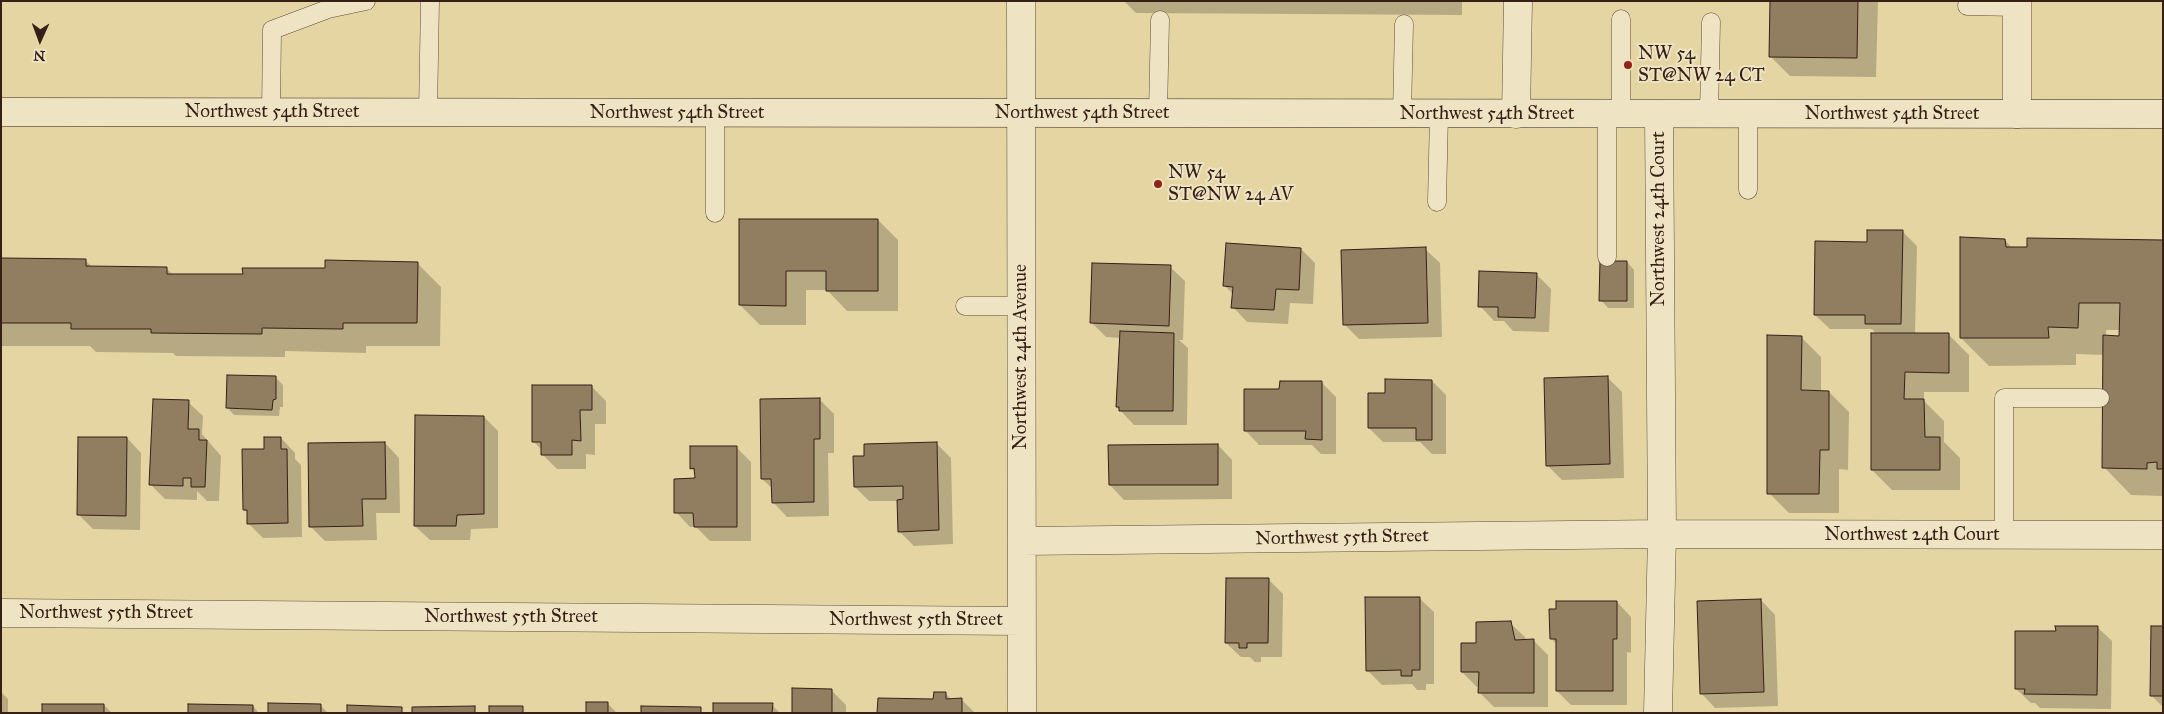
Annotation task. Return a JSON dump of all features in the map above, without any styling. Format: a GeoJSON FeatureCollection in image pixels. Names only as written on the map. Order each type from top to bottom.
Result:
{"type":"FeatureCollection","features":[{"type":"Feature","properties":{"kind":"street","name":"Northwest 24th Avenue"},"geometry":{"type":"LineString","coordinates":[[1021,1],[1022,713]]}},
{"type":"Feature","properties":{"kind":"street"},"geometry":{"type":"LineString","coordinates":[[1516,114],[1518,1]]}},
{"type":"Feature","properties":{"kind":"street"},"geometry":{"type":"LineString","coordinates":[[2017,4],[2017,114]]}},
{"type":"Feature","properties":{"kind":"street","name":"Northwest 54th Street"},"geometry":{"type":"LineString","coordinates":[[1,112],[2163,114]]}},
{"type":"Feature","properties":{"kind":"street","name":"Northwest 24th Court"},"geometry":{"type":"LineString","coordinates":[[1658,713],[1662,534],[1659,114]]}},
{"type":"Feature","properties":{"kind":"street","name":"Northwest 24th Court"},"geometry":{"type":"LineString","coordinates":[[1662,534],[2163,536]]}},
{"type":"Feature","properties":{"kind":"street","name":"Northwest 55th Street"},"geometry":{"type":"LineString","coordinates":[[1022,541],[1662,534]]}},
{"type":"Feature","properties":{"kind":"street","name":"Northwest 55th Street"},"geometry":{"type":"LineString","coordinates":[[1,612],[1021,621]]}},
{"type":"Feature","properties":{"kind":"lane"},"geometry":{"type":"LineString","coordinates":[[271,112],[272,30],[328,9],[366,1]]}},
{"type":"Feature","properties":{"kind":"lane"},"geometry":{"type":"LineString","coordinates":[[428,112],[430,1]]}},
{"type":"Feature","properties":{"kind":"lane"},"geometry":{"type":"LineString","coordinates":[[1967,6],[2017,4]]}},
{"type":"Feature","properties":{"kind":"lane"},"geometry":{"type":"LineString","coordinates":[[1607,257],[1614,114],[1622,19]]}},
{"type":"Feature","properties":{"kind":"lane"},"geometry":{"type":"LineString","coordinates":[[1158,113],[1160,20]]}},
{"type":"Feature","properties":{"kind":"lane"},"geometry":{"type":"LineString","coordinates":[[1709,114],[1711,22]]}},
{"type":"Feature","properties":{"kind":"lane"},"geometry":{"type":"LineString","coordinates":[[1402,114],[1404,24]]}},
{"type":"Feature","properties":{"kind":"lane"},"geometry":{"type":"LineString","coordinates":[[715,113],[715,213]]}},
{"type":"Feature","properties":{"kind":"lane"},"geometry":{"type":"LineString","coordinates":[[1437,202],[1438,114]]}},
{"type":"Feature","properties":{"kind":"lane"},"geometry":{"type":"LineString","coordinates":[[1748,114],[1748,190]]}},
{"type":"Feature","properties":{"kind":"lane"},"geometry":{"type":"LineString","coordinates":[[965,306],[1021,306]]}},
{"type":"Feature","properties":{"kind":"lane"},"geometry":{"type":"LineString","coordinates":[[2004,535],[2004,398],[2100,398]]}},
{"type":"Feature","properties":{"kind":"building"},"geometry":{"type":"Polygon","coordinates":[[[1770,1],[1858,1],[1857,58],[1769,57],[1770,1]]]}},
{"type":"Feature","properties":{"kind":"building"},"geometry":{"type":"Polygon","coordinates":[[[739,219],[878,219],[878,291],[826,291],[826,271],[786,271],[786,306],[739,305],[739,219]]]}},
{"type":"Feature","properties":{"kind":"building"},"geometry":{"type":"Polygon","coordinates":[[[1867,230],[1903,230],[1901,324],[1865,324],[1865,315],[1814,315],[1815,241],[1867,242],[1867,230]]]}},
{"type":"Feature","properties":{"kind":"building"},"geometry":{"type":"Polygon","coordinates":[[[1960,237],[2005,239],[2006,247],[2027,247],[2027,238],[2163,240],[2163,469],[2157,469],[2157,462],[2147,463],[2147,469],[2102,468],[2103,335],[2119,336],[2120,303],[2079,303],[2078,328],[2048,327],[2049,338],[1960,338],[1960,237]]]}},
{"type":"Feature","properties":{"kind":"building"},"geometry":{"type":"Polygon","coordinates":[[[1226,243],[1301,248],[1299,290],[1276,289],[1274,310],[1231,308],[1233,287],[1223,286],[1226,243]]]}},
{"type":"Feature","properties":{"kind":"building"},"geometry":{"type":"Polygon","coordinates":[[[1426,247],[1428,323],[1343,325],[1341,250],[1426,247]]]}},
{"type":"Feature","properties":{"kind":"building"},"geometry":{"type":"Polygon","coordinates":[[[1,258],[86,259],[86,266],[167,267],[167,274],[243,274],[242,268],[325,268],[325,260],[418,262],[417,323],[343,323],[343,329],[262,328],[262,334],[151,333],[151,329],[71,329],[71,323],[1,323],[1,258]]]}},
{"type":"Feature","properties":{"kind":"building"},"geometry":{"type":"Polygon","coordinates":[[[1600,261],[1627,261],[1627,301],[1599,301],[1600,261]]]}},
{"type":"Feature","properties":{"kind":"building"},"geometry":{"type":"Polygon","coordinates":[[[1092,263],[1171,265],[1169,326],[1090,323],[1092,263]]]}},
{"type":"Feature","properties":{"kind":"building"},"geometry":{"type":"Polygon","coordinates":[[[1479,271],[1537,273],[1535,318],[1498,317],[1498,307],[1478,307],[1479,271]]]}},
{"type":"Feature","properties":{"kind":"building"},"geometry":{"type":"Polygon","coordinates":[[[1120,331],[1174,333],[1173,411],[1119,411],[1119,407],[1116,407],[1120,331]]]}},
{"type":"Feature","properties":{"kind":"building"},"geometry":{"type":"Polygon","coordinates":[[[1871,333],[1949,333],[1949,373],[1905,372],[1904,399],[1924,399],[1925,437],[1940,437],[1940,470],[1871,470],[1871,333]]]}},
{"type":"Feature","properties":{"kind":"building"},"geometry":{"type":"Polygon","coordinates":[[[1767,335],[1802,336],[1801,390],[1829,391],[1829,450],[1820,450],[1819,494],[1767,494],[1767,335]]]}},
{"type":"Feature","properties":{"kind":"building"},"geometry":{"type":"Polygon","coordinates":[[[227,375],[276,376],[276,399],[273,400],[272,410],[226,408],[227,375]]]}},
{"type":"Feature","properties":{"kind":"building"},"geometry":{"type":"Polygon","coordinates":[[[1608,376],[1610,464],[1546,466],[1544,378],[1608,376]]]}},
{"type":"Feature","properties":{"kind":"building"},"geometry":{"type":"Polygon","coordinates":[[[1385,379],[1432,380],[1432,440],[1416,440],[1416,428],[1368,428],[1368,393],[1385,393],[1385,379]]]}},
{"type":"Feature","properties":{"kind":"building"},"geometry":{"type":"Polygon","coordinates":[[[1280,381],[1322,381],[1322,440],[1305,439],[1306,431],[1244,431],[1244,389],[1279,389],[1280,381]]]}},
{"type":"Feature","properties":{"kind":"building"},"geometry":{"type":"Polygon","coordinates":[[[532,385],[592,385],[592,410],[580,410],[581,441],[572,440],[572,455],[541,455],[541,442],[532,442],[532,385]]]}},
{"type":"Feature","properties":{"kind":"building"},"geometry":{"type":"Polygon","coordinates":[[[820,398],[820,439],[814,439],[814,502],[772,503],[771,479],[761,479],[760,399],[820,398]]]}},
{"type":"Feature","properties":{"kind":"building"},"geometry":{"type":"Polygon","coordinates":[[[153,399],[189,400],[188,429],[199,429],[199,440],[207,440],[205,487],[191,487],[191,478],[183,478],[183,486],[149,485],[153,399]]]}},
{"type":"Feature","properties":{"kind":"building"},"geometry":{"type":"Polygon","coordinates":[[[415,415],[484,416],[484,514],[457,515],[456,526],[414,526],[415,415]]]}},
{"type":"Feature","properties":{"kind":"building"},"geometry":{"type":"Polygon","coordinates":[[[78,437],[127,437],[126,516],[77,515],[78,437]]]}},
{"type":"Feature","properties":{"kind":"building"},"geometry":{"type":"Polygon","coordinates":[[[264,437],[281,437],[281,449],[287,449],[288,523],[247,524],[247,510],[243,510],[242,449],[264,449],[264,437]]]}},
{"type":"Feature","properties":{"kind":"building"},"geometry":{"type":"Polygon","coordinates":[[[385,442],[386,499],[362,499],[363,526],[309,527],[308,443],[385,442]]]}},
{"type":"Feature","properties":{"kind":"building"},"geometry":{"type":"Polygon","coordinates":[[[937,442],[939,530],[898,532],[897,500],[903,499],[903,486],[854,487],[853,456],[864,456],[864,444],[937,442]]]}},
{"type":"Feature","properties":{"kind":"building"},"geometry":{"type":"Polygon","coordinates":[[[1218,444],[1218,485],[1109,485],[1108,445],[1218,444]]]}},
{"type":"Feature","properties":{"kind":"building"},"geometry":{"type":"Polygon","coordinates":[[[690,446],[737,446],[737,527],[694,527],[693,513],[674,513],[674,479],[695,478],[694,468],[690,469],[690,446]]]}},
{"type":"Feature","properties":{"kind":"building"},"geometry":{"type":"Polygon","coordinates":[[[1226,578],[1269,578],[1268,643],[1247,643],[1247,648],[1239,648],[1239,643],[1225,643],[1226,578]]]}},
{"type":"Feature","properties":{"kind":"building"},"geometry":{"type":"Polygon","coordinates":[[[1365,597],[1420,597],[1420,670],[1412,670],[1412,676],[1401,676],[1401,670],[1366,671],[1365,597]]]}},
{"type":"Feature","properties":{"kind":"building"},"geometry":{"type":"Polygon","coordinates":[[[1761,599],[1764,692],[1700,694],[1697,601],[1761,599]]]}},
{"type":"Feature","properties":{"kind":"building"},"geometry":{"type":"Polygon","coordinates":[[[1556,601],[1617,601],[1617,639],[1613,639],[1613,691],[1556,691],[1556,639],[1550,639],[1549,609],[1556,609],[1556,601]]]}},
{"type":"Feature","properties":{"kind":"building"},"geometry":{"type":"Polygon","coordinates":[[[1511,621],[1515,640],[1534,639],[1534,693],[1478,693],[1479,672],[1461,672],[1461,643],[1476,643],[1476,622],[1511,621]]]}},
{"type":"Feature","properties":{"kind":"building"},"geometry":{"type":"Polygon","coordinates":[[[2055,626],[2098,626],[2097,695],[2024,694],[2025,689],[2015,689],[2015,631],[2056,631],[2055,626]]]}},
{"type":"Feature","properties":{"kind":"building"},"geometry":{"type":"Polygon","coordinates":[[[2151,626],[2163,626],[2163,696],[2150,696],[2151,626]]]}},
{"type":"Feature","properties":{"kind":"building"},"geometry":{"type":"Polygon","coordinates":[[[792,688],[832,689],[832,713],[792,713],[792,688]]]}},
{"type":"Feature","properties":{"kind":"building"},"geometry":{"type":"Polygon","coordinates":[[[934,692],[946,692],[946,699],[962,698],[962,713],[877,713],[878,698],[933,699],[934,692]]]}},
{"type":"Feature","properties":{"kind":"building"},"geometry":{"type":"Polygon","coordinates":[[[586,702],[608,702],[608,713],[586,713],[586,702]]]}},
{"type":"Feature","properties":{"kind":"building"},"geometry":{"type":"Polygon","coordinates":[[[268,703],[321,704],[321,713],[268,713],[268,703]]]}},
{"type":"Feature","properties":{"kind":"building"},"geometry":{"type":"Polygon","coordinates":[[[713,703],[773,703],[772,713],[713,713],[713,703]]]}},
{"type":"Feature","properties":{"kind":"building"},"geometry":{"type":"Polygon","coordinates":[[[42,704],[104,704],[104,713],[42,713],[42,704]]]}},
{"type":"Feature","properties":{"kind":"building"},"geometry":{"type":"Polygon","coordinates":[[[188,704],[253,705],[253,713],[188,713],[188,704]]]}},
{"type":"Feature","properties":{"kind":"building"},"geometry":{"type":"Polygon","coordinates":[[[347,705],[402,707],[402,713],[347,713],[347,705]]]}},
{"type":"Feature","properties":{"kind":"building"},"geometry":{"type":"Polygon","coordinates":[[[475,706],[475,713],[412,713],[412,707],[475,706]]]}},
{"type":"Feature","properties":{"kind":"building"},"geometry":{"type":"Polygon","coordinates":[[[489,706],[523,706],[523,713],[489,713],[489,706]]]}},
{"type":"Feature","properties":{"kind":"building"},"geometry":{"type":"Polygon","coordinates":[[[641,706],[701,707],[701,713],[641,713],[641,706]]]}},
{"type":"Feature","properties":{"kind":"place","name":"NW 54 ST@NW 24 CT"},"geometry":{"type":"Point","coordinates":[1628,65]}},
{"type":"Feature","properties":{"kind":"place","name":"NW 54 ST@NW 24 AV"},"geometry":{"type":"Point","coordinates":[1158,184]}}]}
